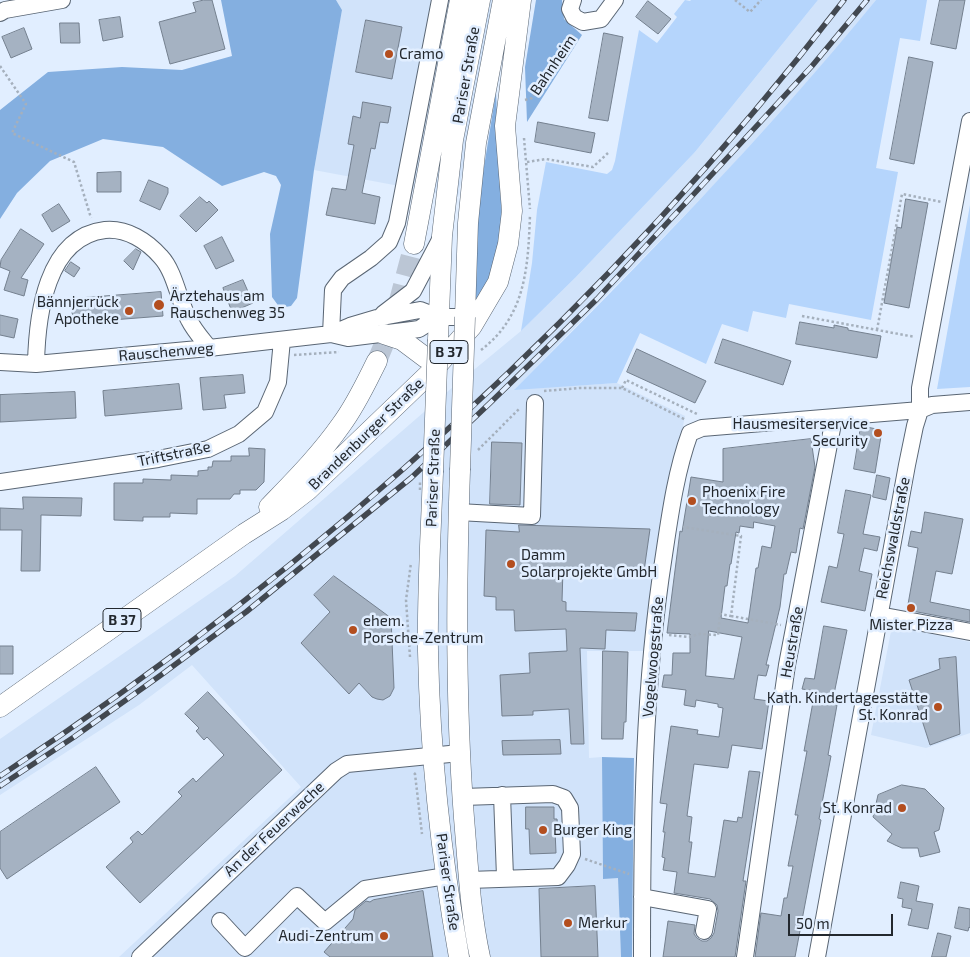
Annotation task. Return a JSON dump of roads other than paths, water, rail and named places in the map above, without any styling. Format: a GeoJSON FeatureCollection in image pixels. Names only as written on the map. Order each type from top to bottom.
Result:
{"type":"FeatureCollection","features":[{"type":"Feature","properties":{"kind":"main road"},"geometry":{"type":"LineString","coordinates":[[414,244],[460,0]]}},
{"type":"Feature","properties":{"kind":"main road","name":"Pariser Straße"},"geometry":{"type":"LineString","coordinates":[[460,957],[446,876],[433,755],[428,650],[442,236],[454,140],[480,0]]}},
{"type":"Feature","properties":{"kind":"main road","name":"Pariser Straße"},"geometry":{"type":"LineString","coordinates":[[480,957],[469,880],[460,753],[456,639],[458,512],[468,223],[476,144],[503,0]]}},
{"type":"Feature","properties":{"kind":"main road","name":"Brandenburger Straße"},"geometry":{"type":"LineString","coordinates":[[0,707],[308,490],[433,370],[472,326],[498,282],[508,244],[512,211],[505,126],[514,98],[521,0]]}},
{"type":"Feature","properties":{"kind":"main road"},"geometry":{"type":"LineString","coordinates":[[380,326],[426,358],[437,378]]}},
{"type":"Feature","properties":{"kind":"main road","name":"Brandenburger Straße"},"geometry":{"type":"LineString","coordinates":[[244,534],[316,457],[341,425],[378,361]]}},
{"type":"Feature","properties":{"kind":"street"},"geometry":{"type":"LineString","coordinates":[[0,13],[5,10],[62,0]]}},
{"type":"Feature","properties":{"kind":"street"},"geometry":{"type":"LineString","coordinates":[[331,334],[333,290],[342,278],[371,258],[389,242],[397,223],[440,0]]}},
{"type":"Feature","properties":{"kind":"street","name":"Bahnheim"},"geometry":{"type":"LineString","coordinates":[[572,0],[570,9],[574,17],[583,22],[600,19],[610,1]]}},
{"type":"Feature","properties":{"kind":"street","name":"Reichswaldstraße"},"geometry":{"type":"LineString","coordinates":[[817,957],[879,615],[913,435],[920,410],[920,388],[970,121]]}},
{"type":"Feature","properties":{"kind":"street"},"geometry":{"type":"LineString","coordinates":[[36,364],[37,331],[43,301],[53,270],[69,246],[95,232],[112,230],[131,234],[146,242],[163,259],[178,289],[189,320],[209,348]]}},
{"type":"Feature","properties":{"kind":"street"},"geometry":{"type":"LineString","coordinates":[[380,326],[413,291],[442,236]]}},
{"type":"Feature","properties":{"kind":"street","name":"Rauschenweg"},"geometry":{"type":"LineString","coordinates":[[0,362],[36,364],[209,348],[281,348],[331,334],[348,338],[420,310],[438,317],[465,317]]}},
{"type":"Feature","properties":{"kind":"street","name":"Triftstraße"},"geometry":{"type":"LineString","coordinates":[[0,482],[158,459],[208,449],[239,434],[265,412],[278,382],[281,348]]}},
{"type":"Feature","properties":{"kind":"street"},"geometry":{"type":"LineString","coordinates":[[458,512],[532,516],[531,400]]}},
{"type":"Feature","properties":{"kind":"street"},"geometry":{"type":"LineString","coordinates":[[834,418],[920,410],[932,404],[970,402]]}},
{"type":"Feature","properties":{"kind":"street","name":"Vogelwoogstraße"},"geometry":{"type":"LineString","coordinates":[[642,957],[642,879],[648,711],[653,633],[669,525],[684,450],[696,430],[834,418]]}},
{"type":"Feature","properties":{"kind":"street","name":"Heustraße"},"geometry":{"type":"LineString","coordinates":[[745,957],[787,665],[834,418]]}},
{"type":"Feature","properties":{"kind":"street"},"geometry":{"type":"LineString","coordinates":[[879,615],[970,632]]}},
{"type":"Feature","properties":{"kind":"street","name":"An der Feuerwache"},"geometry":{"type":"LineString","coordinates":[[140,957],[336,771],[348,764],[460,753]]}},
{"type":"Feature","properties":{"kind":"street"},"geometry":{"type":"LineString","coordinates":[[463,797],[553,794],[564,798],[570,808],[572,854],[567,866],[558,877],[469,880]]}},
{"type":"Feature","properties":{"kind":"street"},"geometry":{"type":"LineString","coordinates":[[502,795],[505,878]]}},
{"type":"Feature","properties":{"kind":"street"},"geometry":{"type":"LineString","coordinates":[[220,920],[245,948],[298,896],[325,922],[365,889],[446,876]]}},
{"type":"Feature","properties":{"kind":"street"},"geometry":{"type":"LineString","coordinates":[[642,897],[708,909],[704,931]]}},
{"type":"Feature","properties":{"kind":"tunnel"},"geometry":{"type":"LineString","coordinates":[[377,361],[394,320],[414,244]]}},
{"type":"Feature","properties":{"kind":"railway"},"geometry":{"type":"LineString","coordinates":[[0,776],[119,695],[234,609],[346,518],[454,423],[558,324],[658,220],[753,112],[844,0]]}},
{"type":"Feature","properties":{"kind":"railway"},"geometry":{"type":"LineString","coordinates":[[0,786],[74,737],[246,612],[411,478],[597,299],[812,66],[867,0]]}},
{"type":"Feature","properties":{"kind":"place","name":"Cramo"},"geometry":{"type":"Point","coordinates":[389,54]}},
{"type":"Feature","properties":{"kind":"place","name":"Ärztehaus am Rauschenweg 35"},"geometry":{"type":"Point","coordinates":[159,305]}},
{"type":"Feature","properties":{"kind":"place","name":"Bännjerrück Apotheke"},"geometry":{"type":"Point","coordinates":[129,311]}},
{"type":"Feature","properties":{"kind":"place","name":"Hausmesiterservice Security"},"geometry":{"type":"Point","coordinates":[878,433]}},
{"type":"Feature","properties":{"kind":"place","name":"Phoenix Fire Technology"},"geometry":{"type":"Point","coordinates":[692,501]}},
{"type":"Feature","properties":{"kind":"place","name":"Damm Solarprojekte GmbH"},"geometry":{"type":"Point","coordinates":[511,564]}},
{"type":"Feature","properties":{"kind":"place","name":"Mister Pizza"},"geometry":{"type":"Point","coordinates":[911,608]}},
{"type":"Feature","properties":{"kind":"place","name":"ehem. Porsche-Zentrum"},"geometry":{"type":"Point","coordinates":[353,630]}},
{"type":"Feature","properties":{"kind":"place","name":"Kath. Kindertagesstätte St. Konrad"},"geometry":{"type":"Point","coordinates":[938,707]}},
{"type":"Feature","properties":{"kind":"place","name":"St. Konrad"},"geometry":{"type":"Point","coordinates":[902,808]}},
{"type":"Feature","properties":{"kind":"place","name":"Burger King"},"geometry":{"type":"Point","coordinates":[543,830]}},
{"type":"Feature","properties":{"kind":"place","name":"Merkur"},"geometry":{"type":"Point","coordinates":[568,923]}},
{"type":"Feature","properties":{"kind":"place","name":"Audi-Zentrum"},"geometry":{"type":"Point","coordinates":[384,936]}}]}
